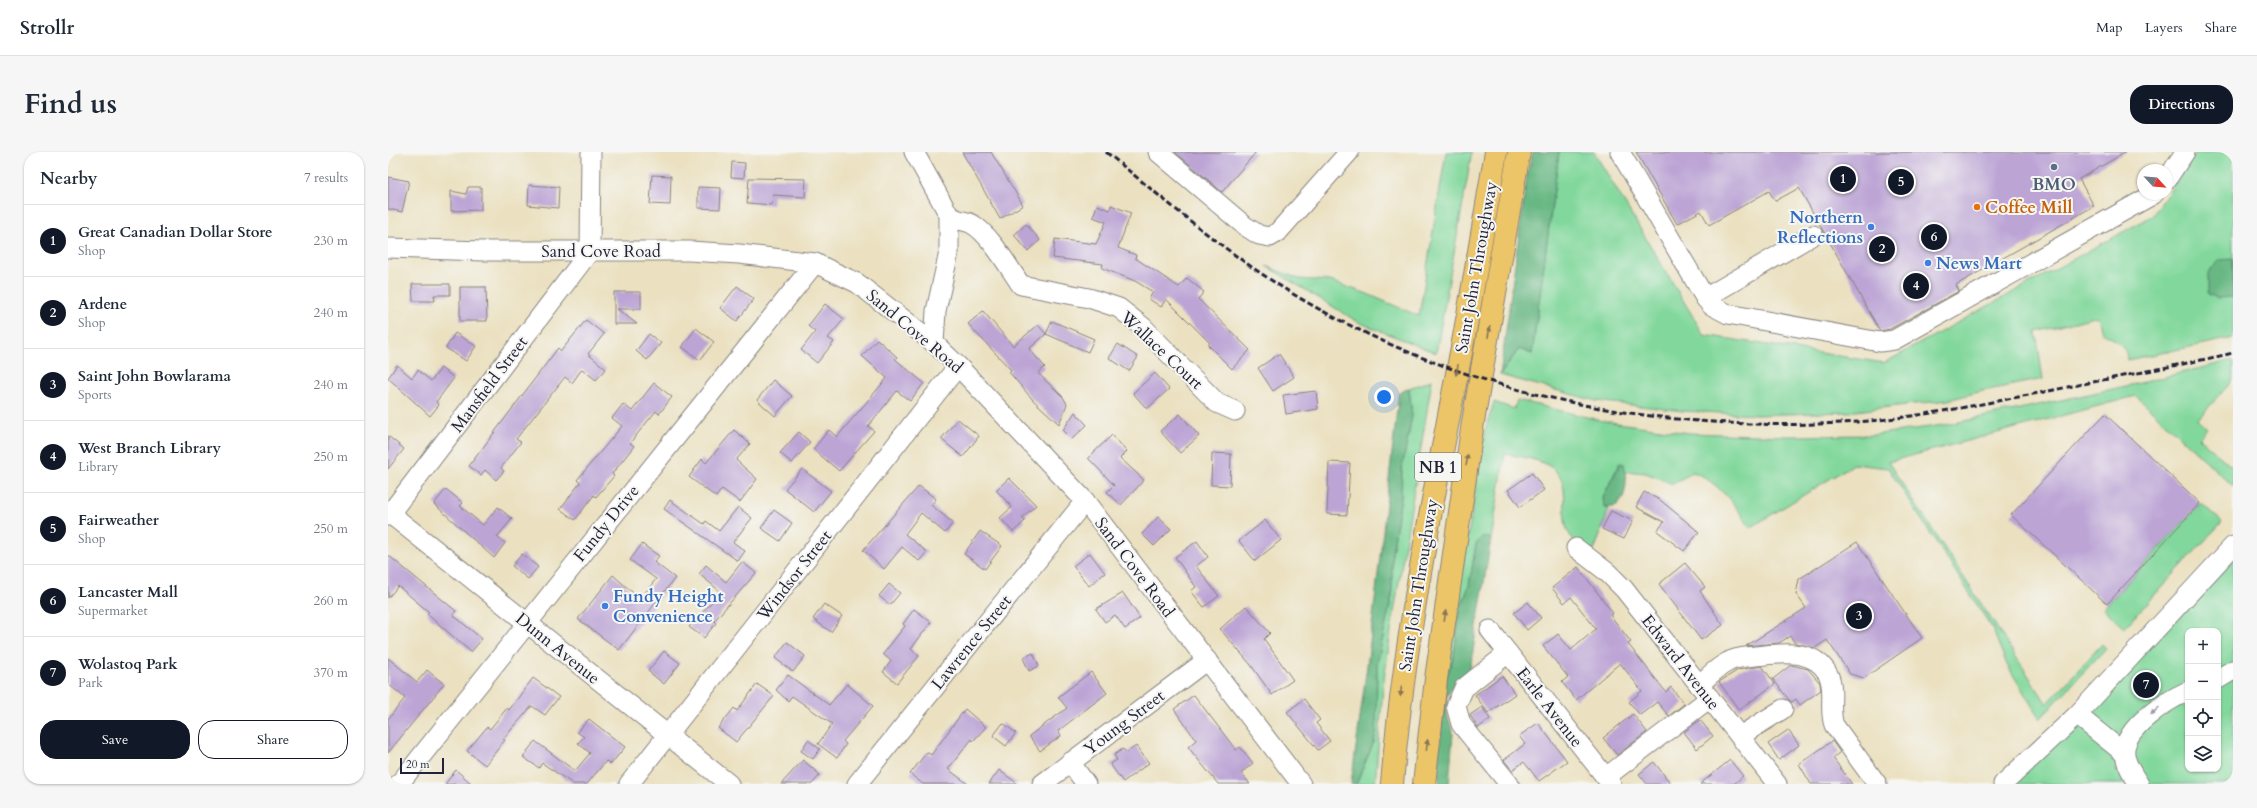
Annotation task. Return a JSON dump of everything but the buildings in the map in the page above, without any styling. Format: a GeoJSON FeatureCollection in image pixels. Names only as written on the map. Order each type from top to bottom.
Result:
{"type":"FeatureCollection","features":[{"type":"Feature","properties":{"kind":"highway","name":"Saint John Throughway"},"geometry":{"type":"LineString","coordinates":[[1392,784],[1403,675],[1419,568],[1469,307],[1496,152]]}},
{"type":"Feature","properties":{"kind":"highway","name":"Saint John Throughway"},"geometry":{"type":"LineString","coordinates":[[1424,784],[1436,679],[1470,437],[1493,311],[1519,152]]}},
{"type":"Feature","properties":{"kind":"highway"},"geometry":{"type":"LineString","coordinates":[[1493,311],[1533,152]]}},
{"type":"Feature","properties":{"kind":"street"},"geometry":{"type":"LineString","coordinates":[[590,251],[591,152]]}},
{"type":"Feature","properties":{"kind":"street"},"geometry":{"type":"LineString","coordinates":[[914,152],[949,215],[949,252],[936,311],[934,343]]}},
{"type":"Feature","properties":{"kind":"street"},"geometry":{"type":"LineString","coordinates":[[1158,152],[1245,226],[1259,235],[1270,237],[1278,232],[1349,152]]}},
{"type":"Feature","properties":{"kind":"street"},"geometry":{"type":"LineString","coordinates":[[1620,152],[1705,298],[1711,305],[1728,314],[1887,342],[1894,340],[2143,200]]}},
{"type":"Feature","properties":{"kind":"street"},"geometry":{"type":"LineString","coordinates":[[2173,170],[2185,152]]}},
{"type":"Feature","properties":{"kind":"street","name":"Wallace Court"},"geometry":{"type":"LineString","coordinates":[[949,215],[958,222],[972,224],[985,236],[1021,284],[1089,298],[1119,308],[1143,327],[1217,402],[1235,411]]}},
{"type":"Feature","properties":{"kind":"street"},"geometry":{"type":"LineString","coordinates":[[1705,298],[1813,235]]}},
{"type":"Feature","properties":{"kind":"street","name":"Sand Cove Road"},"geometry":{"type":"LineString","coordinates":[[388,248],[732,254],[814,263],[857,283],[934,343],[958,366],[1085,501],[1301,784]]}},
{"type":"Feature","properties":{"kind":"street","name":"Mansfield Street"},"geometry":{"type":"LineString","coordinates":[[389,514],[590,251]]}},
{"type":"Feature","properties":{"kind":"street","name":"Fundy Drive"},"geometry":{"type":"LineString","coordinates":[[399,784],[526,622],[814,263]]}},
{"type":"Feature","properties":{"kind":"street","name":"Windsor Street"},"geometry":{"type":"LineString","coordinates":[[629,784],[958,366]]}},
{"type":"Feature","properties":{"kind":"street","name":"Lawrence Street"},"geometry":{"type":"LineString","coordinates":[[857,784],[1085,501]]}},
{"type":"Feature","properties":{"kind":"street","name":"Dunn Avenue"},"geometry":{"type":"LineString","coordinates":[[389,514],[729,784]]}},
{"type":"Feature","properties":{"kind":"street"},"geometry":{"type":"LineString","coordinates":[[2003,784],[2077,715],[2233,546]]}},
{"type":"Feature","properties":{"kind":"street","name":"Edward Avenue"},"geometry":{"type":"LineString","coordinates":[[1576,548],[1607,572],[1624,589],[1777,784]]}},
{"type":"Feature","properties":{"kind":"street","name":"Earle Avenue"},"geometry":{"type":"LineString","coordinates":[[1490,630],[1608,781]]}},
{"type":"Feature","properties":{"kind":"street"},"geometry":{"type":"LineString","coordinates":[[1508,653],[1464,688],[1456,706],[1461,724],[1509,784]]}},
{"type":"Feature","properties":{"kind":"street"},"geometry":{"type":"LineString","coordinates":[[1608,781],[1704,691],[1723,665],[1734,659],[1782,653],[1801,655],[1810,658],[1824,669],[1831,684],[1831,718],[1834,725],[1878,784]]}},
{"type":"Feature","properties":{"kind":"street","name":"Young Street"},"geometry":{"type":"LineString","coordinates":[[1042,784],[1207,660]]}},
{"type":"Feature","properties":{"kind":"street"},"geometry":{"type":"LineString","coordinates":[[2221,677],[2233,670]]}},
{"type":"Feature","properties":{"kind":"street"},"geometry":{"type":"LineString","coordinates":[[2139,784],[2128,768],[2124,753],[2128,740],[2136,728],[2158,708],[2185,693]]}},
{"type":"Feature","properties":{"kind":"street"},"geometry":{"type":"LineString","coordinates":[[1740,736],[1783,708]]}},
{"type":"Feature","properties":{"kind":"street"},"geometry":{"type":"LineString","coordinates":[[2077,715],[2124,753]]}},
{"type":"Feature","properties":{"kind":"street"},"geometry":{"type":"LineString","coordinates":[[1070,762],[1086,784]]}},
{"type":"Feature","properties":{"kind":"green space"},"geometry":{"type":"Polygon","coordinates":[[[1446,152],[1472,152],[1436,353],[1358,322],[1266,266],[1299,279],[1330,281],[1365,293],[1419,316],[1446,152]]]}},
{"type":"Feature","properties":{"kind":"green space"},"geometry":{"type":"Polygon","coordinates":[[[1533,152],[1559,152],[1532,354],[1519,349],[1500,375],[1527,175],[1533,152]]]}},
{"type":"Feature","properties":{"kind":"green space"},"geometry":{"type":"Polygon","coordinates":[[[1559,152],[1594,152],[1704,335],[1884,363],[2152,216],[2163,200],[2173,200],[2173,186],[2197,152],[2233,152],[2233,338],[2127,360],[2125,350],[2122,346],[2115,340],[2102,333],[2098,316],[2036,332],[2043,379],[1983,391],[1948,400],[1847,412],[1757,415],[1683,411],[1596,401],[1500,375],[1519,349],[1532,354],[1559,152]]]}},
{"type":"Feature","properties":{"kind":"green space"},"geometry":{"type":"Polygon","coordinates":[[[2233,259],[2233,297],[2217,298],[2208,294],[2208,272],[2220,260],[2233,259]]]}},
{"type":"Feature","properties":{"kind":"green space"},"geometry":{"type":"Polygon","coordinates":[[[2233,360],[2233,380],[2198,419],[2207,428],[2199,438],[2233,468],[2233,486],[2136,396],[1888,462],[2047,704],[2102,644],[2106,648],[2040,719],[2007,665],[1992,628],[1888,468],[1854,464],[1750,528],[1733,503],[1718,488],[1702,476],[1693,472],[1673,484],[1646,473],[1625,471],[1624,464],[1619,464],[1603,497],[1606,508],[1609,509],[1594,551],[1575,541],[1567,530],[1563,486],[1560,476],[1552,468],[1538,461],[1505,454],[1491,539],[1487,537],[1476,544],[1469,586],[1460,610],[1454,655],[1446,678],[1447,661],[1486,427],[1494,402],[1514,409],[1517,400],[1603,421],[1689,433],[1789,436],[1873,435],[1950,424],[2140,383],[2233,360]]]}},
{"type":"Feature","properties":{"kind":"green space"},"geometry":{"type":"Polygon","coordinates":[[[1432,380],[1390,637],[1383,687],[1375,784],[1356,784],[1374,742],[1376,733],[1377,664],[1392,596],[1392,553],[1401,497],[1402,468],[1412,416],[1409,388],[1432,380]]]}},
{"type":"Feature","properties":{"kind":"green space"},"geometry":{"type":"Polygon","coordinates":[[[1409,388],[1412,416],[1402,468],[1401,497],[1392,553],[1392,596],[1377,664],[1376,733],[1374,742],[1356,784],[1351,784],[1369,651],[1399,393],[1409,388]]]}},
{"type":"Feature","properties":{"kind":"green space"},"geometry":{"type":"Polygon","coordinates":[[[1620,463],[1624,464],[1625,469],[1625,492],[1621,502],[1617,506],[1606,508],[1604,507],[1603,497],[1620,463]]]}},
{"type":"Feature","properties":{"kind":"green space"},"geometry":{"type":"Polygon","coordinates":[[[2201,503],[2222,522],[2124,628],[2103,609],[2201,503]]]}},
{"type":"Feature","properties":{"kind":"green space"},"geometry":{"type":"Polygon","coordinates":[[[1483,536],[1491,539],[1470,669],[1453,685],[1446,698],[1447,714],[1453,733],[1449,784],[1439,784],[1439,755],[1446,678],[1454,655],[1460,610],[1469,586],[1476,544],[1483,536]]]}},
{"type":"Feature","properties":{"kind":"green space"},"geometry":{"type":"Polygon","coordinates":[[[2233,546],[2233,784],[2003,784],[2233,546]]]}},
{"type":"Feature","properties":{"kind":"railway"},"geometry":{"type":"LineString","coordinates":[[1106,152],[1230,251],[1283,288],[1310,304],[1373,337],[1439,364],[1506,386],[1575,403],[1645,415],[1716,422],[1787,425],[1858,422],[1906,417],[1978,405],[2233,353]]}},
{"type":"Feature","properties":{"kind":"place","name":"BMO"},"geometry":{"type":"Point","coordinates":[2054,167]}},
{"type":"Feature","properties":{"kind":"place","name":"Great Canadian Dollar Store"},"geometry":{"type":"Point","coordinates":[1843,179]}},
{"type":"Feature","properties":{"kind":"place","name":"Fairweather"},"geometry":{"type":"Point","coordinates":[1901,182]}},
{"type":"Feature","properties":{"kind":"place","name":"Coffee Mill"},"geometry":{"type":"Point","coordinates":[1977,207]}},
{"type":"Feature","properties":{"kind":"place","name":"Northern Reflections"},"geometry":{"type":"Point","coordinates":[1871,227]}},
{"type":"Feature","properties":{"kind":"place","name":"Lancaster Mall"},"geometry":{"type":"Point","coordinates":[1934,237]}},
{"type":"Feature","properties":{"kind":"place","name":"Ardene"},"geometry":{"type":"Point","coordinates":[1882,249]}},
{"type":"Feature","properties":{"kind":"place","name":"News Mart"},"geometry":{"type":"Point","coordinates":[1928,263]}},
{"type":"Feature","properties":{"kind":"place","name":"West Branch Library"},"geometry":{"type":"Point","coordinates":[1916,286]}},
{"type":"Feature","properties":{"kind":"place","name":"Fundy Height Convenience"},"geometry":{"type":"Point","coordinates":[605,606]}},
{"type":"Feature","properties":{"kind":"place","name":"Saint John Bowlarama"},"geometry":{"type":"Point","coordinates":[1859,616]}},
{"type":"Feature","properties":{"kind":"place","name":"Wolastoq Park"},"geometry":{"type":"Point","coordinates":[2146,685]}}]}
